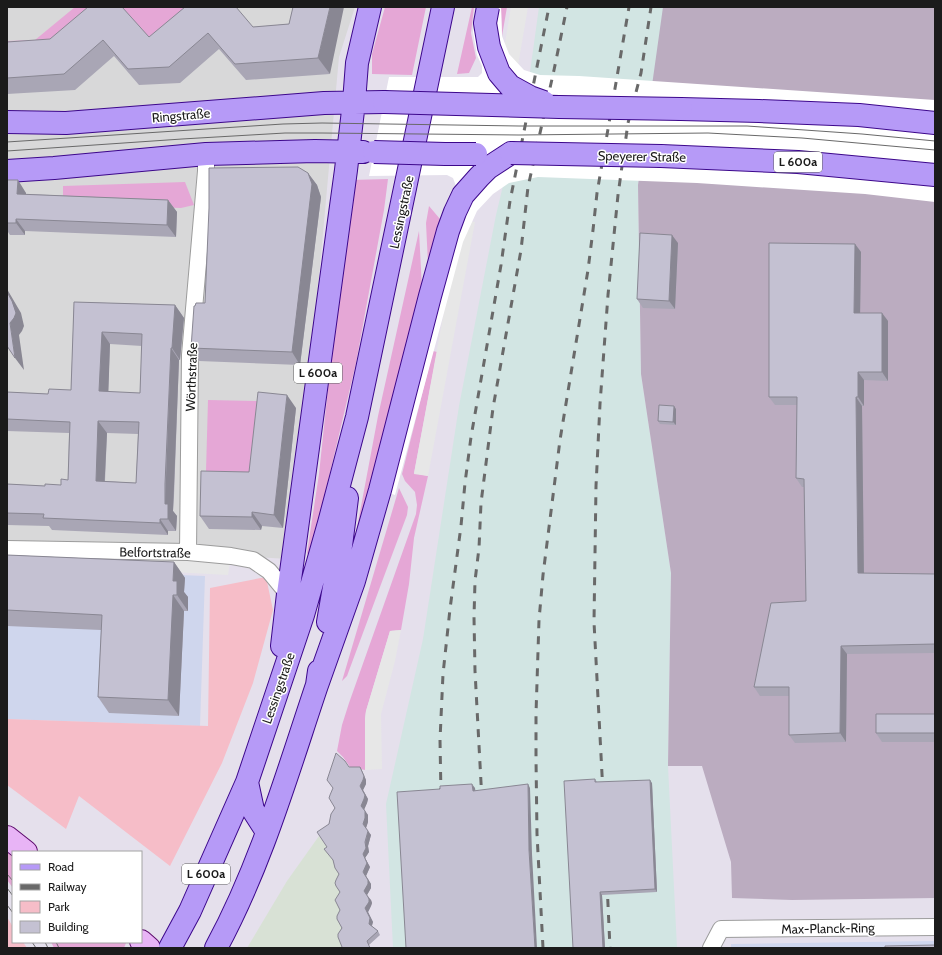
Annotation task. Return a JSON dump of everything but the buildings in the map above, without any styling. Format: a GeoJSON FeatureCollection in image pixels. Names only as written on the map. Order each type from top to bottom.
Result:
{"type":"FeatureCollection","features":[{"type":"Feature","properties":{"kind":"main road"},"geometry":{"type":"LineString","coordinates":[[7,171],[206,154],[315,151],[348,152],[357,63],[370,7]]}},
{"type":"Feature","properties":{"kind":"main road","name":"Lessingstraße"},"geometry":{"type":"LineString","coordinates":[[170,948],[190,911],[243,790],[303,615],[357,417],[443,7]]}},
{"type":"Feature","properties":{"kind":"main road"},"geometry":{"type":"LineString","coordinates":[[488,7],[485,23],[488,47],[499,73],[510,86],[519,92],[559,107]]}},
{"type":"Feature","properties":{"kind":"main road"},"geometry":{"type":"LineString","coordinates":[[354,102],[759,111],[859,115],[935,123]]}},
{"type":"Feature","properties":{"kind":"main road","name":"Ringstraße"},"geometry":{"type":"LineString","coordinates":[[7,122],[66,123],[354,102]]}},
{"type":"Feature","properties":{"kind":"main road","name":"Speyerer Straße"},"geometry":{"type":"LineString","coordinates":[[348,152],[661,156],[790,162],[935,175]]}},
{"type":"Feature","properties":{"kind":"main road","name":"L 600a"},"geometry":{"type":"LineString","coordinates":[[277,691],[288,594],[348,152]]}},
{"type":"Feature","properties":{"kind":"main road","name":"L 600a"},"geometry":{"type":"LineString","coordinates":[[316,685],[354,581],[380,490],[448,230],[463,195],[488,168],[511,154]]}},
{"type":"Feature","properties":{"kind":"main road","name":"Lessingstraße"},"geometry":{"type":"LineString","coordinates":[[216,948],[228,926],[258,857],[316,685],[341,546],[357,417]]}},
{"type":"Feature","properties":{"kind":"main road"},"geometry":{"type":"LineString","coordinates":[[243,790],[253,810],[267,832]]}},
{"type":"Feature","properties":{"kind":"main road"},"geometry":{"type":"LineString","coordinates":[[7,837],[25,851]]}},
{"type":"Feature","properties":{"kind":"street","name":"Wörthstraße"},"geometry":{"type":"LineString","coordinates":[[188,552],[190,355],[206,171],[206,154]]}},
{"type":"Feature","properties":{"kind":"street","name":"Belfortstraße"},"geometry":{"type":"LineString","coordinates":[[7,549],[188,552],[231,556],[253,560],[269,571],[288,594]]}},
{"type":"Feature","properties":{"kind":"street","name":"Max-Planck-Ring"},"geometry":{"type":"LineString","coordinates":[[721,930],[935,927]]}},
{"type":"Feature","properties":{"kind":"street"},"geometry":{"type":"LineString","coordinates":[[711,948],[721,930]]}},
{"type":"Feature","properties":{"kind":"street"},"geometry":{"type":"LineString","coordinates":[[721,930],[722,948]]}},
{"type":"Feature","properties":{"kind":"shaded area"},"geometry":{"type":"Polygon","coordinates":[[[7,7],[355,7],[339,57],[317,299],[289,559],[7,543],[7,7]]]}},
{"type":"Feature","properties":{"kind":"shaded area"},"geometry":{"type":"Polygon","coordinates":[[[75,7],[117,7],[61,55],[7,59],[7,41],[35,40],[75,7]]]}},
{"type":"Feature","properties":{"kind":"shaded area"},"geometry":{"type":"Polygon","coordinates":[[[119,7],[214,7],[157,50],[119,7]]]}},
{"type":"Feature","properties":{"kind":"shaded area"},"geometry":{"type":"Polygon","coordinates":[[[385,7],[426,7],[412,75],[372,74],[372,54],[385,7]]]}},
{"type":"Feature","properties":{"kind":"shaded area"},"geometry":{"type":"Polygon","coordinates":[[[472,7],[474,7],[471,33],[476,58],[469,73],[457,74],[472,7]]]}},
{"type":"Feature","properties":{"kind":"shaded area"},"geometry":{"type":"Polygon","coordinates":[[[501,7],[507,7],[502,36],[501,7]]]}},
{"type":"Feature","properties":{"kind":"shaded area"},"geometry":{"type":"Polygon","coordinates":[[[511,7],[528,7],[499,177],[483,174],[511,7]]]}},
{"type":"Feature","properties":{"kind":"shaded area"},"geometry":{"type":"Polygon","coordinates":[[[539,7],[665,7],[660,50],[638,185],[641,374],[671,573],[668,766],[677,948],[393,948],[386,804],[423,639],[459,406],[496,215],[530,72],[539,7]]]}},
{"type":"Feature","properties":{"kind":"shaded area"},"geometry":{"type":"Polygon","coordinates":[[[663,7],[935,7],[935,898],[792,900],[732,898],[731,862],[702,766],[668,766],[671,573],[641,374],[638,185],[663,7]]]}},
{"type":"Feature","properties":{"kind":"shaded area"},"geometry":{"type":"Polygon","coordinates":[[[388,179],[384,210],[356,363],[310,557],[307,553],[319,474],[350,180],[388,179]]]}},
{"type":"Feature","properties":{"kind":"shaded area"},"geometry":{"type":"Polygon","coordinates":[[[185,182],[194,205],[181,208],[63,204],[63,186],[185,182]]]}},
{"type":"Feature","properties":{"kind":"shaded area"},"geometry":{"type":"Polygon","coordinates":[[[429,206],[440,219],[428,264],[426,223],[429,206]]]}},
{"type":"Feature","properties":{"kind":"shaded area"},"geometry":{"type":"Polygon","coordinates":[[[461,220],[475,222],[428,476],[414,474],[461,220]]]}},
{"type":"Feature","properties":{"kind":"shaded area"},"geometry":{"type":"Polygon","coordinates":[[[419,231],[422,288],[353,549],[378,416],[419,231]]]}},
{"type":"Feature","properties":{"kind":"shaded area"},"geometry":{"type":"Polygon","coordinates":[[[433,351],[437,352],[414,473],[428,476],[414,538],[409,584],[401,630],[390,631],[366,711],[365,770],[350,767],[337,751],[342,725],[349,703],[416,514],[417,505],[415,492],[405,481],[402,474],[433,351]]]}},
{"type":"Feature","properties":{"kind":"shaded area"},"geometry":{"type":"Polygon","coordinates":[[[208,400],[258,401],[257,473],[206,471],[208,400]]]}},
{"type":"Feature","properties":{"kind":"shaded area"},"geometry":{"type":"Polygon","coordinates":[[[399,488],[408,507],[407,515],[347,676],[342,681],[399,488]]]}},
{"type":"Feature","properties":{"kind":"shaded area"},"geometry":{"type":"Polygon","coordinates":[[[42,550],[231,556],[228,575],[40,565],[42,550]]]}},
{"type":"Feature","properties":{"kind":"shaded area"},"geometry":{"type":"Polygon","coordinates":[[[7,568],[205,576],[200,726],[7,719],[7,568]]]}},
{"type":"Feature","properties":{"kind":"shaded area"},"geometry":{"type":"Polygon","coordinates":[[[401,630],[395,661],[381,714],[382,769],[365,770],[366,711],[390,631],[401,630]]]}},
{"type":"Feature","properties":{"kind":"shaded area"},"geometry":{"type":"Polygon","coordinates":[[[319,836],[334,857],[340,875],[343,948],[247,948],[287,881],[319,836]]]}},
{"type":"Feature","properties":{"kind":"shaded area"},"geometry":{"type":"Polygon","coordinates":[[[7,850],[12,853],[12,887],[7,880],[7,850]]]}},
{"type":"Feature","properties":{"kind":"shaded area"},"geometry":{"type":"Polygon","coordinates":[[[935,941],[935,948],[731,948],[731,944],[935,941]]]}},
{"type":"Feature","properties":{"kind":"shaded area"},"geometry":{"type":"Polygon","coordinates":[[[52,943],[126,943],[124,948],[54,948],[52,943]]]}},
{"type":"Feature","properties":{"kind":"green space"},"geometry":{"type":"Polygon","coordinates":[[[266,577],[273,610],[253,683],[222,763],[170,866],[79,796],[66,829],[7,785],[7,719],[208,726],[210,588],[266,577]]]}},
{"type":"Feature","properties":{"kind":"green space"},"geometry":{"type":"Polygon","coordinates":[[[7,917],[12,925],[12,943],[24,943],[27,948],[7,948],[7,917]]]}},
{"type":"Feature","properties":{"kind":"pier"},"geometry":{"type":"Polygon","coordinates":[[[478,7],[501,7],[502,36],[509,54],[524,70],[540,75],[579,76],[935,100],[935,202],[865,194],[697,183],[538,177],[509,183],[493,194],[477,211],[463,242],[395,495],[370,487],[440,219],[456,186],[453,178],[447,175],[369,176],[389,77],[478,77],[482,73],[482,66],[477,55],[473,32],[478,7]]]}},
{"type":"Feature","properties":{"kind":"tram line"},"geometry":{"type":"LineString","coordinates":[[7,142],[283,124],[322,123],[519,126],[747,126],[935,141]]}},
{"type":"Feature","properties":{"kind":"tram line"},"geometry":{"type":"LineString","coordinates":[[7,151],[285,133],[519,135],[708,133],[802,138],[935,150]]}},
{"type":"Feature","properties":{"kind":"tram line"},"geometry":{"type":"LineString","coordinates":[[7,874],[12,880]]}},
{"type":"Feature","properties":{"kind":"tram line"},"geometry":{"type":"LineString","coordinates":[[7,888],[12,895]]}},
{"type":"Feature","properties":{"kind":"tram line"},"geometry":{"type":"LineString","coordinates":[[7,905],[12,912]]}},
{"type":"Feature","properties":{"kind":"tram line"},"geometry":{"type":"LineString","coordinates":[[33,943],[36,948]]}},
{"type":"Feature","properties":{"kind":"tram line"},"geometry":{"type":"LineString","coordinates":[[46,943],[48,948]]}},
{"type":"Feature","properties":{"kind":"tram line"},"geometry":{"type":"LineString","coordinates":[[56,943],[59,948]]}},
{"type":"Feature","properties":{"kind":"railway"},"geometry":{"type":"LineString","coordinates":[[441,796],[440,740],[443,674],[471,437],[501,265],[510,201],[549,7]]}},
{"type":"Feature","properties":{"kind":"railway"},"geometry":{"type":"LineString","coordinates":[[482,801],[475,671],[474,617],[475,581],[479,548],[481,503],[493,408],[521,250],[528,187],[567,7]]}},
{"type":"Feature","properties":{"kind":"railway"},"geometry":{"type":"LineString","coordinates":[[543,948],[537,834],[536,758],[539,620],[543,575],[560,440],[588,270],[597,193],[629,7]]}},
{"type":"Feature","properties":{"kind":"railway"},"geometry":{"type":"LineString","coordinates":[[603,793],[594,622],[596,486],[600,404],[608,295],[618,195],[628,123],[641,73],[651,7]]}},
{"type":"Feature","properties":{"kind":"railway"},"geometry":{"type":"LineString","coordinates":[[607,883],[610,948]]}}]}
